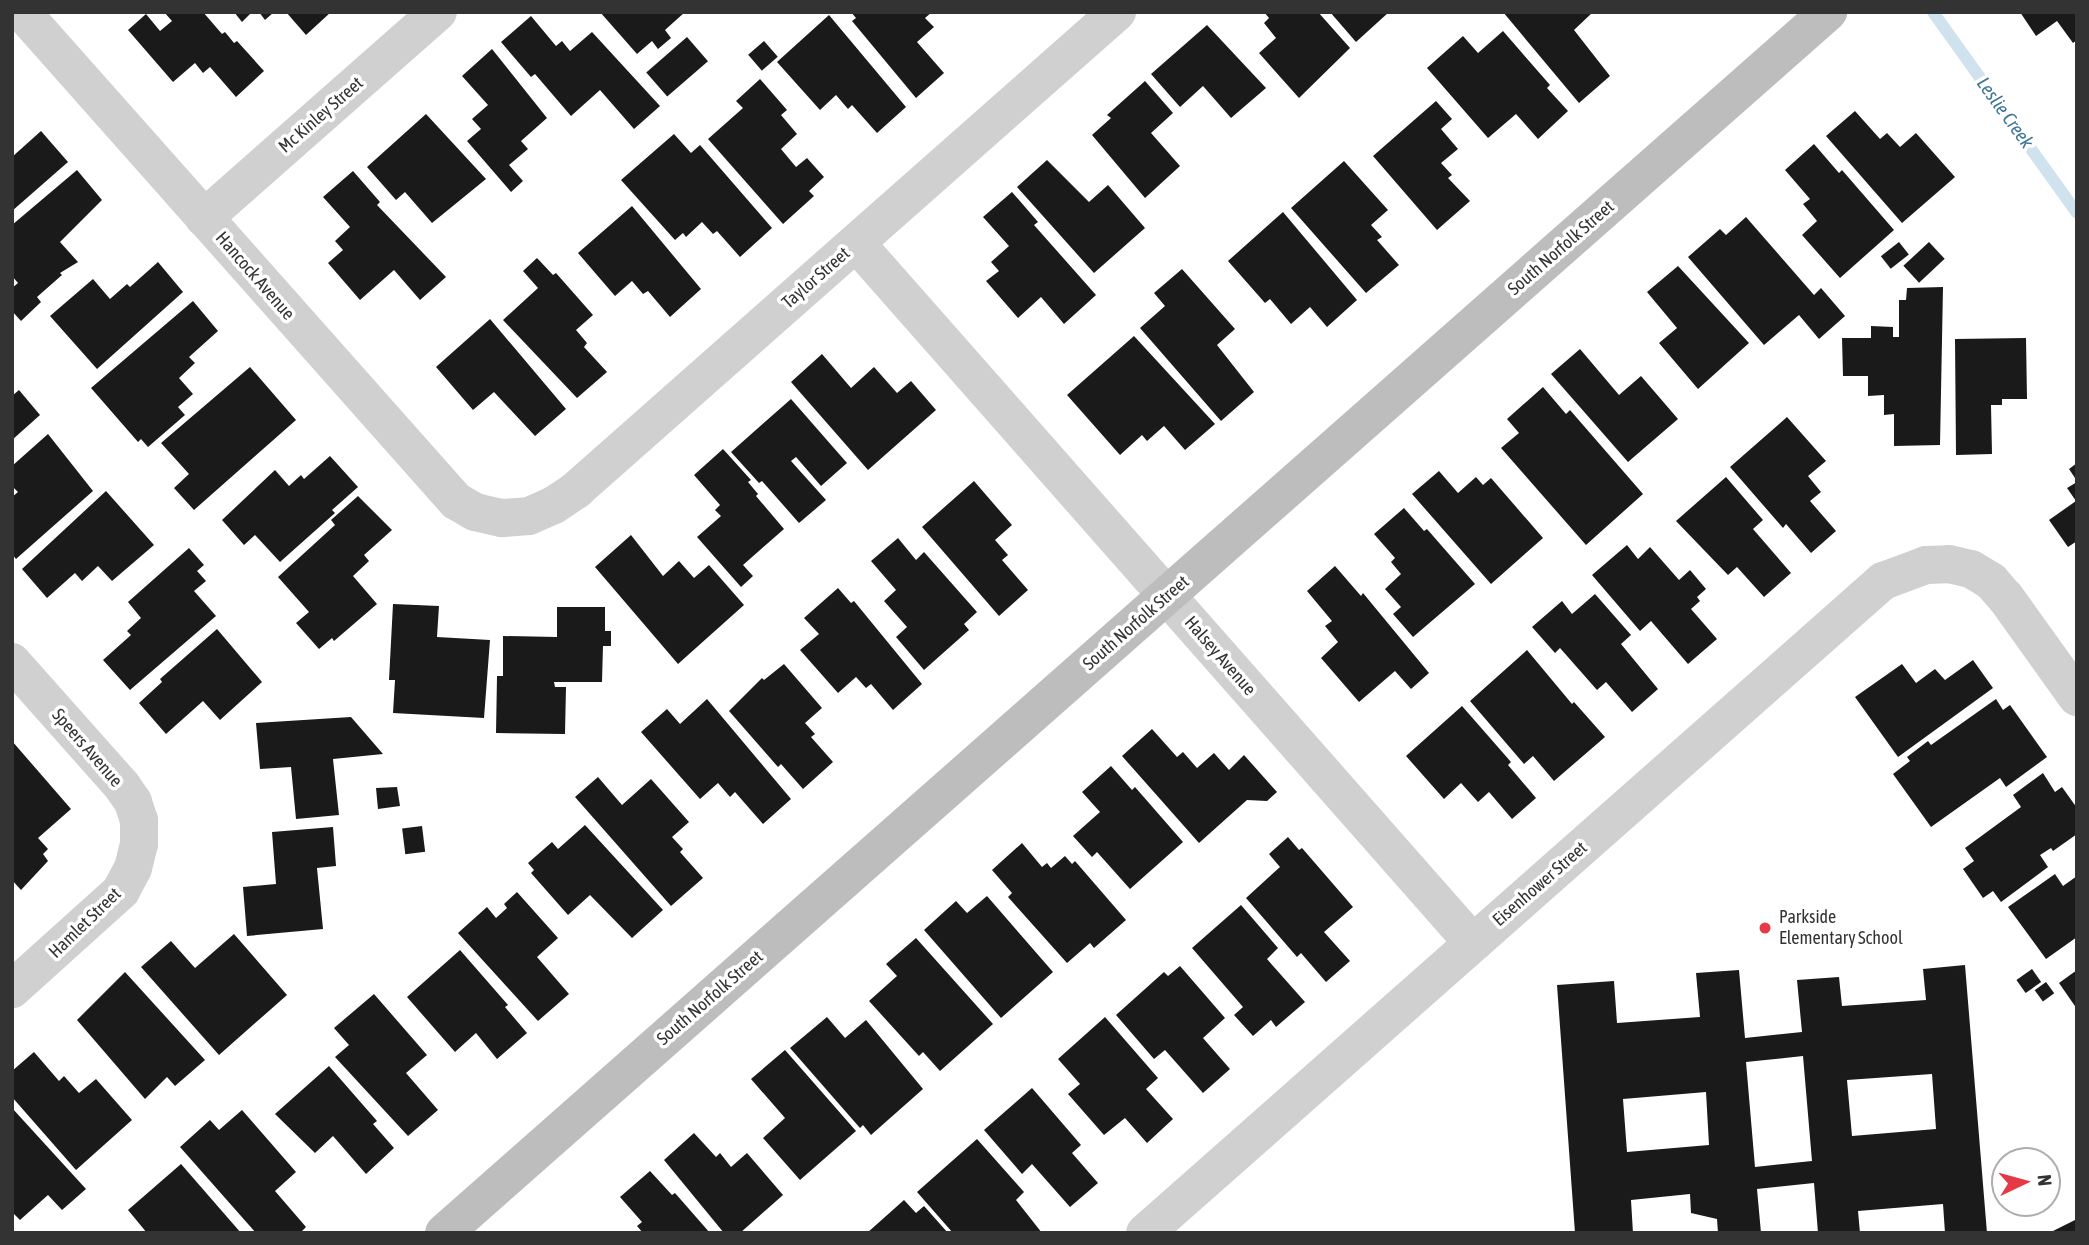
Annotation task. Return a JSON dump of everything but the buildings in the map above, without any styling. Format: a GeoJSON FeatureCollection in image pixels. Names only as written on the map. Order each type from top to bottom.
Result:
{"type":"FeatureCollection","features":[{"type":"Feature","properties":{"kind":"main road","name":"South Norfolk Street"},"geometry":{"type":"LineString","coordinates":[[444,1233],[1828,12]]}},
{"type":"Feature","properties":{"kind":"street","name":"Hancock Avenue"},"geometry":{"type":"LineString","coordinates":[[22,12],[456,501],[475,512],[502,518]]}},
{"type":"Feature","properties":{"kind":"street","name":"Mc Kinley Street"},"geometry":{"type":"LineString","coordinates":[[204,218],[438,12]]}},
{"type":"Feature","properties":{"kind":"street","name":"Taylor Street"},"geometry":{"type":"LineString","coordinates":[[502,518],[529,516],[554,505],[576,490],[1117,12]]}},
{"type":"Feature","properties":{"kind":"street","name":"Halsey Avenue"},"geometry":{"type":"LineString","coordinates":[[856,243],[1473,943]]}},
{"type":"Feature","properties":{"kind":"street","name":"Eisenhower Street"},"geometry":{"type":"LineString","coordinates":[[1145,1233],[1883,581],[1926,565],[1949,564],[1971,569],[1991,581],[2006,598],[2077,696]]}},
{"type":"Feature","properties":{"kind":"street","name":"Speers Avenue"},"geometry":{"type":"LineString","coordinates":[[12,662],[127,794],[139,820],[139,844]]}},
{"type":"Feature","properties":{"kind":"street","name":"Hamlet Street"},"geometry":{"type":"LineString","coordinates":[[12,989],[121,891],[133,868],[139,844]]}},
{"type":"Feature","properties":{"kind":"waterway","name":"Leslie Creek"},"geometry":{"type":"LineString","coordinates":[[1933,12],[2077,213]]}},
{"type":"Feature","properties":{"kind":"place","name":"Parkside Elementary School"},"geometry":{"type":"Point","coordinates":[1765,928]}}]}
